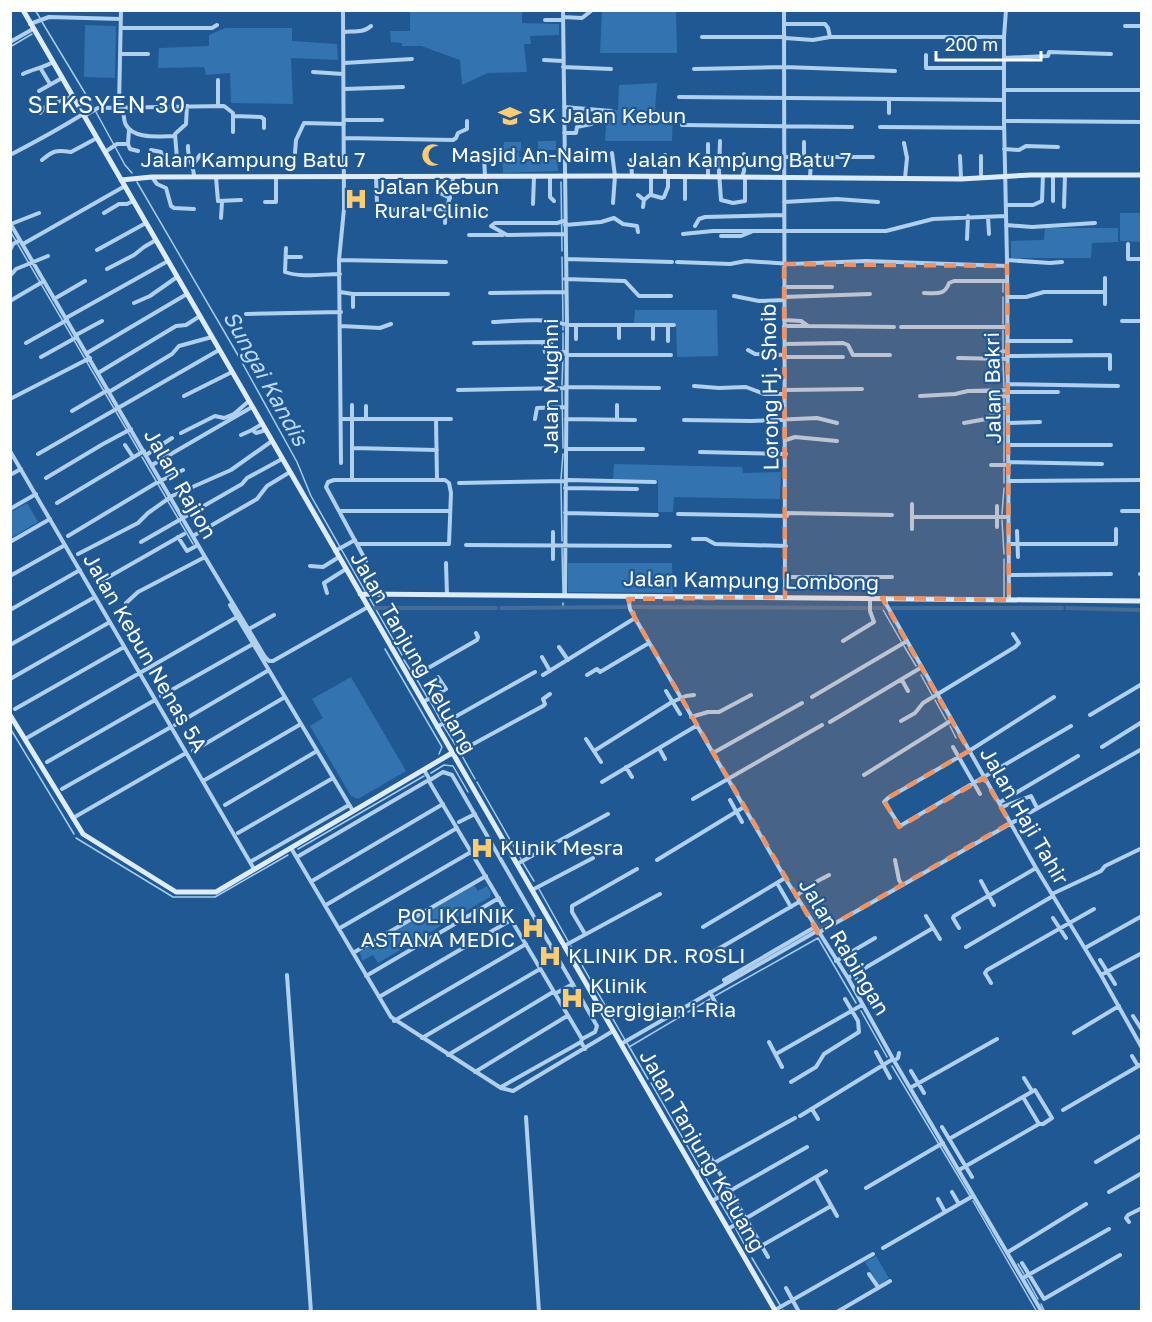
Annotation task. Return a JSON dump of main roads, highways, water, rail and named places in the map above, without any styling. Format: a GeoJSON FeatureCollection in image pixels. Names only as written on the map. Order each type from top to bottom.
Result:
{"type":"FeatureCollection","features":[{"type":"Feature","properties":{"kind":"waterway","name":"Sungai Kandis"},"geometry":{"type":"LineString","coordinates":[[35,10],[40,18]]}},
{"type":"Feature","properties":{"kind":"waterway","name":"Sungai Kandis"},"geometry":{"type":"LineString","coordinates":[[42,22],[94,108]]}},
{"type":"Feature","properties":{"kind":"waterway"},"geometry":{"type":"LineString","coordinates":[[10,47],[32,34]]}},
{"type":"Feature","properties":{"kind":"waterway","name":"Sungai Kandis"},"geometry":{"type":"LineString","coordinates":[[96,112],[125,165],[132,173]]}},
{"type":"Feature","properties":{"kind":"waterway","name":"Sungai Kandis"},"geometry":{"type":"LineString","coordinates":[[137,182],[239,357],[297,462],[311,496],[365,591]]}},
{"type":"Feature","properties":{"kind":"waterway"},"geometry":{"type":"LineString","coordinates":[[561,182],[562,251]]}},
{"type":"Feature","properties":{"kind":"waterway"},"geometry":{"type":"LineString","coordinates":[[10,231],[139,451]]}},
{"type":"Feature","properties":{"kind":"waterway"},"geometry":{"type":"LineString","coordinates":[[562,257],[563,321]]}},
{"type":"Feature","properties":{"kind":"waterway"},"geometry":{"type":"LineString","coordinates":[[1003,283],[1003,292]]}},
{"type":"Feature","properties":{"kind":"waterway"},"geometry":{"type":"LineString","coordinates":[[1003,297],[1003,324]]}},
{"type":"Feature","properties":{"kind":"waterway"},"geometry":{"type":"LineString","coordinates":[[1003,330],[1003,349]]}},
{"type":"Feature","properties":{"kind":"waterway"},"geometry":{"type":"LineString","coordinates":[[563,333],[563,350]]}},
{"type":"Feature","properties":{"kind":"waterway"},"geometry":{"type":"LineString","coordinates":[[562,385],[563,355]]}},
{"type":"Feature","properties":{"kind":"waterway"},"geometry":{"type":"LineString","coordinates":[[1003,362],[1004,387]]}},
{"type":"Feature","properties":{"kind":"waterway"},"geometry":{"type":"LineString","coordinates":[[562,391],[563,448]]}},
{"type":"Feature","properties":{"kind":"waterway"},"geometry":{"type":"LineString","coordinates":[[1004,399],[1004,405]]}},
{"type":"Feature","properties":{"kind":"waterway"},"geometry":{"type":"LineString","coordinates":[[1004,411],[1004,462]]}},
{"type":"Feature","properties":{"kind":"waterway"},"geometry":{"type":"LineString","coordinates":[[561,479],[563,454]]}},
{"type":"Feature","properties":{"kind":"waterway"},"geometry":{"type":"LineString","coordinates":[[142,457],[193,544]]}},
{"type":"Feature","properties":{"kind":"waterway"},"geometry":{"type":"LineString","coordinates":[[1004,468],[1004,483]]}},
{"type":"Feature","properties":{"kind":"waterway"},"geometry":{"type":"LineString","coordinates":[[561,483],[562,541]]}},
{"type":"Feature","properties":{"kind":"waterway"},"geometry":{"type":"LineString","coordinates":[[1002,514],[1004,488]]}},
{"type":"Feature","properties":{"kind":"waterway"},"geometry":{"type":"LineString","coordinates":[[1002,520],[1004,554]]}},
{"type":"Feature","properties":{"kind":"waterway"},"geometry":{"type":"LineString","coordinates":[[562,548],[563,593]]}},
{"type":"Feature","properties":{"kind":"waterway"},"geometry":{"type":"LineString","coordinates":[[1004,559],[1004,597]]}},
{"type":"Feature","properties":{"kind":"waterway","name":"Sungai Kandis"},"geometry":{"type":"LineString","coordinates":[[370,599],[402,655]]}},
{"type":"Feature","properties":{"kind":"waterway"},"geometry":{"type":"LineString","coordinates":[[501,608],[626,607]]}},
{"type":"Feature","properties":{"kind":"waterway"},"geometry":{"type":"LineString","coordinates":[[633,607],[867,608]]}},
{"type":"Feature","properties":{"kind":"waterway"},"geometry":{"type":"LineString","coordinates":[[375,608],[496,608]]}},
{"type":"Feature","properties":{"kind":"waterway"},"geometry":{"type":"LineString","coordinates":[[873,608],[884,608]]}},
{"type":"Feature","properties":{"kind":"waterway"},"geometry":{"type":"LineString","coordinates":[[882,608],[901,641]]}},
{"type":"Feature","properties":{"kind":"waterway"},"geometry":{"type":"LineString","coordinates":[[891,608],[1062,608]]}},
{"type":"Feature","properties":{"kind":"waterway"},"geometry":{"type":"LineString","coordinates":[[1067,608],[1141,610]]}},
{"type":"Feature","properties":{"kind":"waterway"},"geometry":{"type":"LineString","coordinates":[[904,646],[916,666]]}},
{"type":"Feature","properties":{"kind":"waterway"},"geometry":{"type":"LineString","coordinates":[[385,649],[442,747],[439,754]]}},
{"type":"Feature","properties":{"kind":"waterway","name":"Sungai Kandis"},"geometry":{"type":"LineString","coordinates":[[404,660],[413,674]]}},
{"type":"Feature","properties":{"kind":"waterway"},"geometry":{"type":"LineString","coordinates":[[921,675],[932,695]]}},
{"type":"Feature","properties":{"kind":"waterway","name":"Sungai Kandis"},"geometry":{"type":"LineString","coordinates":[[416,678],[427,697]]}},
{"type":"Feature","properties":{"kind":"waterway"},"geometry":{"type":"LineString","coordinates":[[935,700],[946,720]]}},
{"type":"Feature","properties":{"kind":"waterway","name":"Sungai Kandis"},"geometry":{"type":"LineString","coordinates":[[430,701],[441,721]]}},
{"type":"Feature","properties":{"kind":"waterway","name":"Sungai Kandis"},"geometry":{"type":"LineString","coordinates":[[443,725],[458,749]]}},
{"type":"Feature","properties":{"kind":"waterway"},"geometry":{"type":"LineString","coordinates":[[950,726],[956,738]]}},
{"type":"Feature","properties":{"kind":"waterway"},"geometry":{"type":"LineString","coordinates":[[10,728],[74,834]]}},
{"type":"Feature","properties":{"kind":"waterway","name":"Sungai Kandis"},"geometry":{"type":"LineString","coordinates":[[461,754],[475,779]]}},
{"type":"Feature","properties":{"kind":"waterway"},"geometry":{"type":"LineString","coordinates":[[431,773],[444,765],[453,766],[468,792]]}},
{"type":"Feature","properties":{"kind":"waterway"},"geometry":{"type":"LineString","coordinates":[[298,849],[424,776]]}},
{"type":"Feature","properties":{"kind":"waterway","name":"Sungai Kandis"},"geometry":{"type":"LineString","coordinates":[[477,782],[521,859]]}},
{"type":"Feature","properties":{"kind":"waterway"},"geometry":{"type":"LineString","coordinates":[[76,838],[173,897],[215,897],[288,855]]}},
{"type":"Feature","properties":{"kind":"waterway","name":"Sungai Kandis"},"geometry":{"type":"LineString","coordinates":[[523,863],[534,881]]}},
{"type":"Feature","properties":{"kind":"waterway","name":"Sungai Kandis"},"geometry":{"type":"LineString","coordinates":[[539,889],[568,941]]}},
{"type":"Feature","properties":{"kind":"waterway"},"geometry":{"type":"LineString","coordinates":[[715,996],[818,938],[856,1003]]}},
{"type":"Feature","properties":{"kind":"waterway","name":"Sungai Kandis"},"geometry":{"type":"LineString","coordinates":[[571,946],[625,1040]]}},
{"type":"Feature","properties":{"kind":"waterway"},"geometry":{"type":"LineString","coordinates":[[688,1012],[710,999]]}},
{"type":"Feature","properties":{"kind":"waterway"},"geometry":{"type":"LineString","coordinates":[[861,1011],[887,1057]]}},
{"type":"Feature","properties":{"kind":"waterway"},"geometry":{"type":"LineString","coordinates":[[629,1047],[683,1015]]}},
{"type":"Feature","properties":{"kind":"waterway","name":"Sungai Kandis"},"geometry":{"type":"LineString","coordinates":[[627,1043],[648,1079]]}},
{"type":"Feature","properties":{"kind":"waterway"},"geometry":{"type":"LineString","coordinates":[[892,1066],[970,1196]]}},
{"type":"Feature","properties":{"kind":"waterway","name":"Sungai Kandis"},"geometry":{"type":"LineString","coordinates":[[651,1083],[700,1168]]}},
{"type":"Feature","properties":{"kind":"waterway","name":"Sungai Kandis"},"geometry":{"type":"LineString","coordinates":[[703,1173],[716,1196]]}},
{"type":"Feature","properties":{"kind":"waterway"},"geometry":{"type":"LineString","coordinates":[[973,1201],[1037,1312]]}},
{"type":"Feature","properties":{"kind":"waterway","name":"Sungai Kandis"},"geometry":{"type":"LineString","coordinates":[[720,1202],[732,1222]]}},
{"type":"Feature","properties":{"kind":"waterway","name":"Sungai Kandis"},"geometry":{"type":"LineString","coordinates":[[736,1229],[749,1253]]}},
{"type":"Feature","properties":{"kind":"waterway","name":"Sungai Kandis"},"geometry":{"type":"LineString","coordinates":[[752,1258],[780,1305]]}},
{"type":"Feature","properties":{"kind":"waterway"},"geometry":{"type":"LineString","coordinates":[[1018,1264],[1024,1274]]}},
{"type":"Feature","properties":{"kind":"waterway"},"geometry":{"type":"LineString","coordinates":[[1027,1279],[1038,1299]]}},
{"type":"Feature","properties":{"kind":"waterway"},"geometry":{"type":"LineString","coordinates":[[1041,1304],[1045,1312]]}},
{"type":"Feature","properties":{"kind":"place","name":"SK Jalan Kebun"},"geometry":{"type":"Point","coordinates":[510,116]}},
{"type":"Feature","properties":{"kind":"place","name":"Masjid An-Naim"},"geometry":{"type":"Point","coordinates":[433,155]}},
{"type":"Feature","properties":{"kind":"place","name":"Jalan Kebun Rural Clinic"},"geometry":{"type":"Point","coordinates":[356,199]}},
{"type":"Feature","properties":{"kind":"place","name":"Klinik Mesra"},"geometry":{"type":"Point","coordinates":[482,848]}},
{"type":"Feature","properties":{"kind":"place","name":"POLIKLINIK ASTANA MEDIC"},"geometry":{"type":"Point","coordinates":[533,928]}},
{"type":"Feature","properties":{"kind":"place","name":"KLINIK DR. ROSLI"},"geometry":{"type":"Point","coordinates":[550,956]}},
{"type":"Feature","properties":{"kind":"place","name":"Klinik Pergigian i-Ria"},"geometry":{"type":"Point","coordinates":[572,998]}},
{"type":"Feature","properties":{"kind":"district","name":"SEKSYEN 30"},"geometry":{"type":"Point","coordinates":[107,105]}}]}
